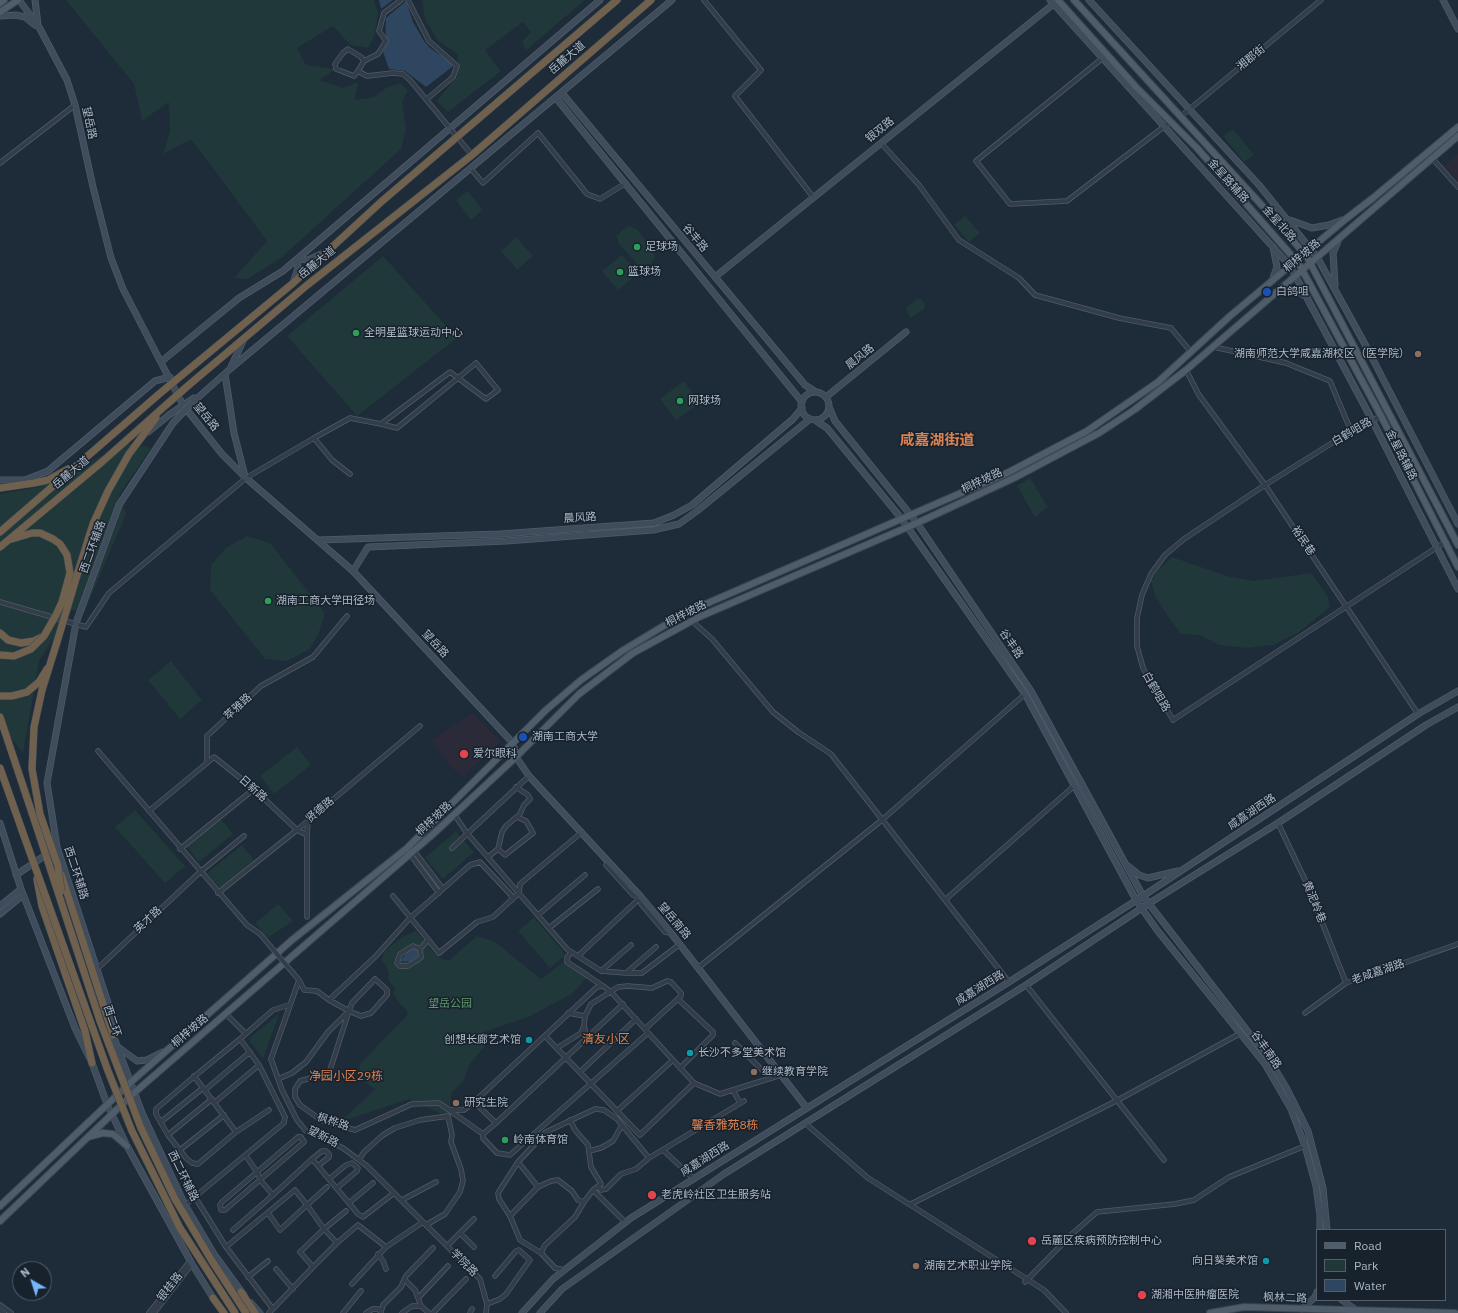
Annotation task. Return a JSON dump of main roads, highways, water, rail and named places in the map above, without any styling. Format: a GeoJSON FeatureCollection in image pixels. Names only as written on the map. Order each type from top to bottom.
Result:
{"type":"FeatureCollection","features":[{"type":"Feature","properties":{"kind":"highway","name":"岳麓大道"},"geometry":{"type":"LineString","coordinates":[[0,532],[92,451],[292,284],[381,202],[617,0]]}},
{"type":"Feature","properties":{"kind":"highway","name":"岳麓大道"},"geometry":{"type":"LineString","coordinates":[[2,545],[103,461],[190,384],[375,230],[472,155],[651,0]]}},
{"type":"Feature","properties":{"kind":"highway"},"geometry":{"type":"LineString","coordinates":[[63,909],[55,848],[40,814],[32,769],[34,727],[47,669],[57,642],[100,505],[118,473],[166,405]]}},
{"type":"Feature","properties":{"kind":"highway"},"geometry":{"type":"LineString","coordinates":[[0,488],[23,486],[48,480],[73,465],[92,451]]}},
{"type":"Feature","properties":{"kind":"highway"},"geometry":{"type":"LineString","coordinates":[[0,655],[14,656],[22,654],[31,650],[44,636],[62,602],[70,573],[67,555],[64,550],[53,539],[40,533],[32,533],[17,537],[2,545]]}},
{"type":"Feature","properties":{"kind":"highway"},"geometry":{"type":"LineString","coordinates":[[0,633],[8,640],[21,643],[34,641],[44,636]]}},
{"type":"Feature","properties":{"kind":"highway"},"geometry":{"type":"LineString","coordinates":[[0,696],[12,696],[27,692],[39,682],[47,669]]}},
{"type":"Feature","properties":{"kind":"highway","name":"西二环"},"geometry":{"type":"LineString","coordinates":[[0,717],[103,1028],[141,1128],[175,1199],[212,1261],[246,1313]]}},
{"type":"Feature","properties":{"kind":"highway"},"geometry":{"type":"LineString","coordinates":[[0,768],[23,833]]}},
{"type":"Feature","properties":{"kind":"highway"},"geometry":{"type":"LineString","coordinates":[[0,780],[23,833]]}},
{"type":"Feature","properties":{"kind":"highway"},"geometry":{"type":"LineString","coordinates":[[32,815],[55,848]]}},
{"type":"Feature","properties":{"kind":"highway","name":"西二环"},"geometry":{"type":"LineString","coordinates":[[23,833],[108,1071],[132,1131],[180,1228],[235,1313]]}},
{"type":"Feature","properties":{"kind":"highway"},"geometry":{"type":"LineString","coordinates":[[58,866],[113,1035]]}},
{"type":"Feature","properties":{"kind":"highway"},"geometry":{"type":"LineString","coordinates":[[36,869],[42,906],[85,1031],[92,1063]]}},
{"type":"Feature","properties":{"kind":"highway"},"geometry":{"type":"LineString","coordinates":[[241,1292],[255,1313]]}},
{"type":"Feature","properties":{"kind":"highway"},"geometry":{"type":"LineString","coordinates":[[213,1298],[222,1313]]}},
{"type":"Feature","properties":{"kind":"main road"},"geometry":{"type":"LineString","coordinates":[[0,3],[4,0]]}},
{"type":"Feature","properties":{"kind":"main road"},"geometry":{"type":"LineString","coordinates":[[0,12],[19,0]]}},
{"type":"Feature","properties":{"kind":"main road","name":"金星北路"},"geometry":{"type":"LineString","coordinates":[[1074,0],[1310,262],[1458,545]]}},
{"type":"Feature","properties":{"kind":"main road","name":"金星北路"},"geometry":{"type":"LineString","coordinates":[[1056,1],[1168,124],[1197,148],[1303,269],[1381,416],[1458,567]]}},
{"type":"Feature","properties":{"kind":"main road","name":"桐梓坡路"},"geometry":{"type":"LineString","coordinates":[[0,1206],[131,1082],[292,940],[406,849],[546,710],[581,680],[622,651],[684,613],[1007,473],[1087,431],[1158,382],[1296,260],[1458,127]]}},
{"type":"Feature","properties":{"kind":"main road","name":"桐梓坡路"},"geometry":{"type":"LineString","coordinates":[[0,1221],[134,1092],[412,853],[516,757],[579,694],[633,654],[692,620],[907,527],[1016,477],[1099,433],[1134,410],[1214,347],[1275,292],[1458,136]]}},
{"type":"Feature","properties":{"kind":"main road"},"geometry":{"type":"LineString","coordinates":[[86,1137],[103,1133],[113,1134],[126,1146]]}},
{"type":"Feature","properties":{"kind":"main road","name":"枫林二路"},"geometry":{"type":"LineString","coordinates":[[1210,1313],[1244,1307],[1455,1313]]}},
{"type":"Feature","properties":{"kind":"water"},"geometry":{"type":"Polygon","coordinates":[[[379,0],[393,0],[381,9],[379,0]]]}},
{"type":"Feature","properties":{"kind":"water"},"geometry":{"type":"Polygon","coordinates":[[[406,1],[413,22],[424,41],[430,48],[453,64],[452,67],[426,87],[405,71],[389,69],[383,52],[385,47],[386,18],[406,1]]]}},
{"type":"Feature","properties":{"kind":"water"},"geometry":{"type":"Polygon","coordinates":[[[410,949],[417,949],[419,953],[417,958],[412,962],[400,961],[410,949]]]}},
{"type":"Feature","properties":{"kind":"place","name":"足球场"},"geometry":{"type":"Point","coordinates":[637,247]}},
{"type":"Feature","properties":{"kind":"place","name":"篮球场"},"geometry":{"type":"Point","coordinates":[620,272]}},
{"type":"Feature","properties":{"kind":"place","name":"白鸽咀"},"geometry":{"type":"Point","coordinates":[1267,292]}},
{"type":"Feature","properties":{"kind":"place","name":"全明星篮球运动中心"},"geometry":{"type":"Point","coordinates":[356,333]}},
{"type":"Feature","properties":{"kind":"place","name":"湖南师范大学咸嘉湖校区（医学院）"},"geometry":{"type":"Point","coordinates":[1418,354]}},
{"type":"Feature","properties":{"kind":"place","name":"网球场"},"geometry":{"type":"Point","coordinates":[680,401]}},
{"type":"Feature","properties":{"kind":"place","name":"湖南工商大学田径场"},"geometry":{"type":"Point","coordinates":[268,601]}},
{"type":"Feature","properties":{"kind":"place","name":"湖南工商大学"},"geometry":{"type":"Point","coordinates":[523,737]}},
{"type":"Feature","properties":{"kind":"place","name":"爱尔眼科"},"geometry":{"type":"Point","coordinates":[464,754]}},
{"type":"Feature","properties":{"kind":"place","name":"创想长廊艺术馆"},"geometry":{"type":"Point","coordinates":[529,1040]}},
{"type":"Feature","properties":{"kind":"place","name":"长沙不多堂美术馆"},"geometry":{"type":"Point","coordinates":[690,1053]}},
{"type":"Feature","properties":{"kind":"place","name":"继续教育学院"},"geometry":{"type":"Point","coordinates":[754,1072]}},
{"type":"Feature","properties":{"kind":"place","name":"研究生院"},"geometry":{"type":"Point","coordinates":[456,1103]}},
{"type":"Feature","properties":{"kind":"place","name":"岭南体育馆"},"geometry":{"type":"Point","coordinates":[505,1140]}},
{"type":"Feature","properties":{"kind":"place","name":"老虎岭社区卫生服务站"},"geometry":{"type":"Point","coordinates":[652,1195]}},
{"type":"Feature","properties":{"kind":"place","name":"岳麓区疾病预防控制中心"},"geometry":{"type":"Point","coordinates":[1032,1241]}},
{"type":"Feature","properties":{"kind":"place","name":"向日葵美术馆"},"geometry":{"type":"Point","coordinates":[1266,1261]}},
{"type":"Feature","properties":{"kind":"place","name":"湖南艺术职业学院"},"geometry":{"type":"Point","coordinates":[916,1266]}},
{"type":"Feature","properties":{"kind":"place","name":"湖湘中医肿瘤医院"},"geometry":{"type":"Point","coordinates":[1142,1295]}},
{"type":"Feature","properties":{"kind":"district","name":"咸嘉湖街道"},"geometry":{"type":"Point","coordinates":[937,441]}},
{"type":"Feature","properties":{"kind":"district","name":"清友小区"},"geometry":{"type":"Point","coordinates":[606,1040]}},
{"type":"Feature","properties":{"kind":"district","name":"净园小区29栋"},"geometry":{"type":"Point","coordinates":[346,1077]}},
{"type":"Feature","properties":{"kind":"district","name":"馨香雅苑8栋"},"geometry":{"type":"Point","coordinates":[725,1126]}},
{"type":"Feature","properties":{"kind":"park label","name":"望岳公园"},"geometry":{"type":"Point","coordinates":[450,1004]}}]}
